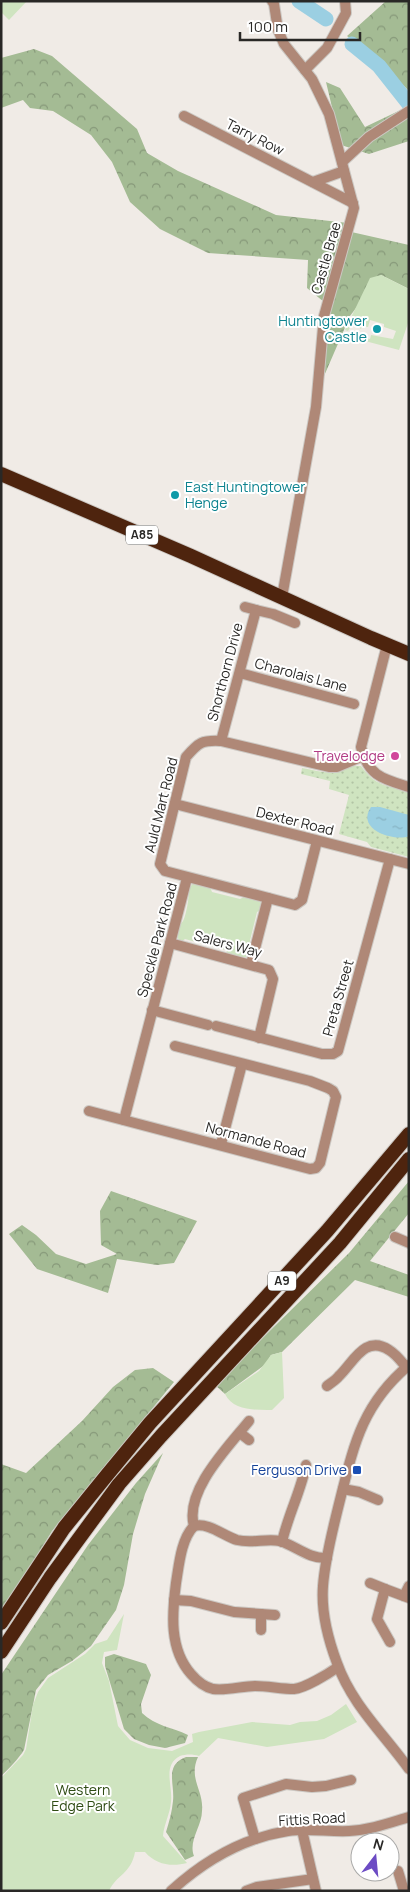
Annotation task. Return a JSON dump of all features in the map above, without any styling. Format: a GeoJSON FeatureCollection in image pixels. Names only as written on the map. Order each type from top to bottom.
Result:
{"type":"FeatureCollection","features":[{"type":"Feature","properties":{"kind":"highway","name":"A85"},"geometry":{"type":"LineString","coordinates":[[1,474],[191,556],[409,654]]}},
{"type":"Feature","properties":{"kind":"highway","name":"A9"},"geometry":{"type":"LineString","coordinates":[[1,1623],[64,1528],[113,1467],[327,1231],[409,1134]]}},
{"type":"Feature","properties":{"kind":"highway","name":"A9"},"geometry":{"type":"LineString","coordinates":[[1,1652],[50,1578],[119,1484],[340,1243],[409,1159]]}},
{"type":"Feature","properties":{"kind":"street","name":"Castle Brae"},"geometry":{"type":"LineString","coordinates":[[272,1],[278,30],[284,44],[312,78],[329,114],[354,208],[324,316],[316,407],[282,597]]}},
{"type":"Feature","properties":{"kind":"street"},"geometry":{"type":"LineString","coordinates":[[304,70],[327,48],[346,14],[345,1]]}},
{"type":"Feature","properties":{"kind":"street"},"geometry":{"type":"LineString","coordinates":[[313,182],[343,167],[369,138],[408,111]]}},
{"type":"Feature","properties":{"kind":"street","name":"Tarry Row"},"geometry":{"type":"LineString","coordinates":[[184,116],[353,203]]}},
{"type":"Feature","properties":{"kind":"street","name":"Shorthorn Drive"},"geometry":{"type":"LineString","coordinates":[[245,607],[273,614],[295,623]]}},
{"type":"Feature","properties":{"kind":"street","name":"Shorthorn Drive"},"geometry":{"type":"LineString","coordinates":[[221,741],[256,610]]}},
{"type":"Feature","properties":{"kind":"street"},"geometry":{"type":"LineString","coordinates":[[387,645],[360,746],[371,770],[378,776],[409,787]]}},
{"type":"Feature","properties":{"kind":"street","name":"Charolais Lane"},"geometry":{"type":"LineString","coordinates":[[240,673],[354,704]]}},
{"type":"Feature","properties":{"kind":"street","name":"Auld Mart Road"},"geometry":{"type":"LineString","coordinates":[[317,841],[302,900],[294,905],[165,872],[160,864],[186,756],[197,744],[210,740],[221,741],[328,767],[337,767],[363,756]]}},
{"type":"Feature","properties":{"kind":"street","name":"Dexter Road"},"geometry":{"type":"LineString","coordinates":[[175,804],[409,864]]}},
{"type":"Feature","properties":{"kind":"street","name":"Preta Street"},"geometry":{"type":"LineString","coordinates":[[212,1025],[323,1054],[333,1054],[338,1051],[390,859]]}},
{"type":"Feature","properties":{"kind":"street","name":"Speckle Park Road"},"geometry":{"type":"LineString","coordinates":[[124,1120],[188,878]]}},
{"type":"Feature","properties":{"kind":"street"},"geometry":{"type":"LineString","coordinates":[[251,964],[268,898]]}},
{"type":"Feature","properties":{"kind":"street","name":"Salers Way"},"geometry":{"type":"LineString","coordinates":[[170,943],[269,970],[273,979],[259,1038]]}},
{"type":"Feature","properties":{"kind":"street","name":"Speckle Park Road"},"geometry":{"type":"LineString","coordinates":[[152,1010],[212,1025]]}},
{"type":"Feature","properties":{"kind":"street","name":"Normande Road"},"geometry":{"type":"LineString","coordinates":[[89,1110],[310,1169],[316,1168],[320,1163],[336,1097],[334,1091],[310,1081],[175,1046]]}},
{"type":"Feature","properties":{"kind":"street"},"geometry":{"type":"LineString","coordinates":[[221,1144],[242,1064]]}},
{"type":"Feature","properties":{"kind":"street"},"geometry":{"type":"LineString","coordinates":[[395,1238],[409,1243]]}},
{"type":"Feature","properties":{"kind":"street"},"geometry":{"type":"LineString","coordinates":[[327,1386],[339,1376],[362,1350],[369,1347],[376,1346],[389,1350],[408,1366],[385,1388],[371,1407],[353,1448],[323,1585],[328,1635],[338,1667],[361,1710],[409,1769]]}},
{"type":"Feature","properties":{"kind":"street"},"geometry":{"type":"LineString","coordinates":[[194,1526],[192,1519],[193,1505],[199,1489],[206,1476],[250,1420]]}},
{"type":"Feature","properties":{"kind":"street"},"geometry":{"type":"LineString","coordinates":[[240,1432],[249,1440]]}},
{"type":"Feature","properties":{"kind":"street"},"geometry":{"type":"LineString","coordinates":[[282,1542],[291,1510],[300,1490],[306,1465]]}},
{"type":"Feature","properties":{"kind":"street"},"geometry":{"type":"LineString","coordinates":[[343,1489],[359,1492],[378,1500]]}},
{"type":"Feature","properties":{"kind":"street"},"geometry":{"type":"LineString","coordinates":[[328,1558],[308,1555],[282,1542],[239,1540],[207,1526],[199,1524],[194,1526],[187,1532],[178,1570],[174,1600],[175,1646],[186,1669],[205,1686],[213,1689],[248,1686],[295,1689],[305,1686],[338,1667]]}},
{"type":"Feature","properties":{"kind":"street"},"geometry":{"type":"LineString","coordinates":[[370,1583],[407,1597],[409,1586]]}},
{"type":"Feature","properties":{"kind":"street"},"geometry":{"type":"LineString","coordinates":[[385,1589],[377,1619],[390,1642]]}},
{"type":"Feature","properties":{"kind":"street"},"geometry":{"type":"LineString","coordinates":[[174,1600],[191,1601],[234,1612],[275,1615]]}},
{"type":"Feature","properties":{"kind":"street"},"geometry":{"type":"LineString","coordinates":[[260,1630],[261,1614]]}},
{"type":"Feature","properties":{"kind":"street"},"geometry":{"type":"LineString","coordinates":[[255,1839],[241,1793],[286,1784],[312,1787],[326,1786],[350,1780]]}},
{"type":"Feature","properties":{"kind":"street","name":"Fittis Road"},"geometry":{"type":"LineString","coordinates":[[171,1891],[201,1865],[227,1849],[255,1839],[288,1831],[350,1831],[386,1824],[409,1817]]}},
{"type":"Feature","properties":{"kind":"street"},"geometry":{"type":"LineString","coordinates":[[302,1830],[316,1891]]}},
{"type":"Feature","properties":{"kind":"street"},"geometry":{"type":"LineString","coordinates":[[400,1878],[404,1891]]}},
{"type":"Feature","properties":{"kind":"street"},"geometry":{"type":"LineString","coordinates":[[246,1891],[257,1887],[313,1879]]}},
{"type":"Feature","properties":{"kind":"green space"},"geometry":{"type":"Polygon","coordinates":[[[1,1],[27,1],[9,20],[1,12],[1,1]]]}},
{"type":"Feature","properties":{"kind":"green space"},"geometry":{"type":"Polygon","coordinates":[[[386,1],[409,1],[409,91],[380,62],[347,36],[386,1]]]}},
{"type":"Feature","properties":{"kind":"green space"},"geometry":{"type":"Polygon","coordinates":[[[34,49],[52,56],[137,129],[147,153],[178,171],[276,215],[348,223],[324,302],[307,288],[308,260],[208,253],[160,229],[130,202],[112,162],[91,135],[53,111],[30,108],[23,100],[1,108],[1,58],[34,49]]]}},
{"type":"Feature","properties":{"kind":"green space"},"geometry":{"type":"Polygon","coordinates":[[[326,82],[340,88],[365,127],[409,106],[409,141],[369,154],[341,145],[326,82]]]}},
{"type":"Feature","properties":{"kind":"green space"},"geometry":{"type":"Polygon","coordinates":[[[347,231],[409,245],[409,289],[381,275],[350,316],[321,383],[327,314],[347,231]]]}},
{"type":"Feature","properties":{"kind":"green space"},"geometry":{"type":"Polygon","coordinates":[[[381,275],[409,289],[409,320],[399,350],[350,337],[370,339],[371,335],[393,339],[396,331],[384,327],[384,324],[370,320],[368,327],[362,326],[361,329],[358,326],[358,321],[355,320],[348,331],[345,330],[370,278],[381,275]]]}},
{"type":"Feature","properties":{"kind":"green space"},"geometry":{"type":"Polygon","coordinates":[[[353,766],[361,766],[371,778],[382,784],[409,791],[409,857],[371,847],[367,842],[339,834],[349,795],[329,789],[330,781],[301,774],[302,768],[334,772],[353,766]]]}},
{"type":"Feature","properties":{"kind":"green space"},"geometry":{"type":"Polygon","coordinates":[[[194,882],[210,887],[212,892],[240,899],[246,896],[260,900],[262,909],[257,912],[246,957],[228,954],[226,950],[185,939],[181,942],[177,932],[185,915],[188,890],[194,882]]]}},
{"type":"Feature","properties":{"kind":"green space"},"geometry":{"type":"Polygon","coordinates":[[[409,1181],[409,1213],[370,1261],[409,1275],[409,1297],[355,1280],[282,1352],[271,1355],[266,1364],[225,1394],[215,1385],[349,1253],[409,1181]]]}},
{"type":"Feature","properties":{"kind":"green space"},"geometry":{"type":"Polygon","coordinates":[[[111,1191],[197,1221],[174,1263],[157,1265],[117,1259],[108,1293],[37,1269],[9,1234],[22,1225],[56,1254],[86,1264],[117,1254],[101,1245],[100,1211],[111,1191]]]}},
{"type":"Feature","properties":{"kind":"green space"},"geometry":{"type":"Polygon","coordinates":[[[282,1352],[284,1398],[272,1410],[239,1407],[229,1400],[225,1394],[259,1371],[271,1355],[282,1352]]]}},
{"type":"Feature","properties":{"kind":"green space"},"geometry":{"type":"Polygon","coordinates":[[[153,1368],[174,1382],[52,1531],[1,1615],[1,1464],[26,1473],[82,1421],[113,1387],[135,1370],[153,1368]]]}},
{"type":"Feature","properties":{"kind":"green space"},"geometry":{"type":"Polygon","coordinates":[[[163,1453],[145,1494],[133,1534],[124,1585],[116,1610],[91,1646],[72,1661],[48,1675],[36,1690],[24,1750],[1,1776],[1,1675],[88,1545],[136,1483],[163,1453]]]}},
{"type":"Feature","properties":{"kind":"green space","name":"Western Edge Park"},"geometry":{"type":"Polygon","coordinates":[[[124,1614],[117,1650],[104,1652],[102,1663],[109,1681],[118,1726],[130,1740],[148,1748],[172,1751],[193,1742],[192,1734],[199,1732],[252,1722],[290,1725],[300,1722],[317,1721],[331,1715],[346,1704],[357,1722],[324,1739],[267,1747],[218,1738],[199,1756],[185,1755],[175,1760],[170,1770],[171,1802],[163,1836],[187,1863],[176,1865],[164,1864],[154,1860],[145,1852],[135,1852],[127,1870],[112,1885],[109,1891],[1,1891],[1,1778],[23,1755],[26,1749],[33,1705],[38,1692],[48,1678],[85,1654],[95,1644],[107,1640],[124,1614]]]}},
{"type":"Feature","properties":{"kind":"green space"},"geometry":{"type":"Polygon","coordinates":[[[114,1654],[146,1664],[151,1675],[141,1704],[142,1713],[158,1724],[188,1735],[185,1743],[165,1748],[149,1745],[134,1739],[124,1729],[105,1666],[105,1657],[114,1654]]]}},
{"type":"Feature","properties":{"kind":"green space"},"geometry":{"type":"Polygon","coordinates":[[[186,1757],[198,1757],[195,1765],[195,1778],[201,1797],[202,1811],[194,1839],[194,1856],[185,1860],[166,1832],[173,1801],[173,1770],[179,1760],[186,1757]]]}},
{"type":"Feature","properties":{"kind":"water"},"geometry":{"type":"Polygon","coordinates":[[[371,807],[380,807],[409,815],[409,836],[387,836],[372,828],[368,822],[367,815],[371,807]]]}},
{"type":"Feature","properties":{"kind":"waterway"},"geometry":{"type":"LineString","coordinates":[[299,1],[326,19]]}},
{"type":"Feature","properties":{"kind":"waterway"},"geometry":{"type":"LineString","coordinates":[[352,44],[379,66],[409,104]]}},
{"type":"Feature","properties":{"kind":"place","name":"Huntingtower Castle"},"geometry":{"type":"Point","coordinates":[377,329]}},
{"type":"Feature","properties":{"kind":"place","name":"East Huntingtower Henge"},"geometry":{"type":"Point","coordinates":[175,495]}},
{"type":"Feature","properties":{"kind":"place","name":"Travelodge"},"geometry":{"type":"Point","coordinates":[395,756]}},
{"type":"Feature","properties":{"kind":"place","name":"Ferguson Drive"},"geometry":{"type":"Point","coordinates":[357,1470]}}]}
